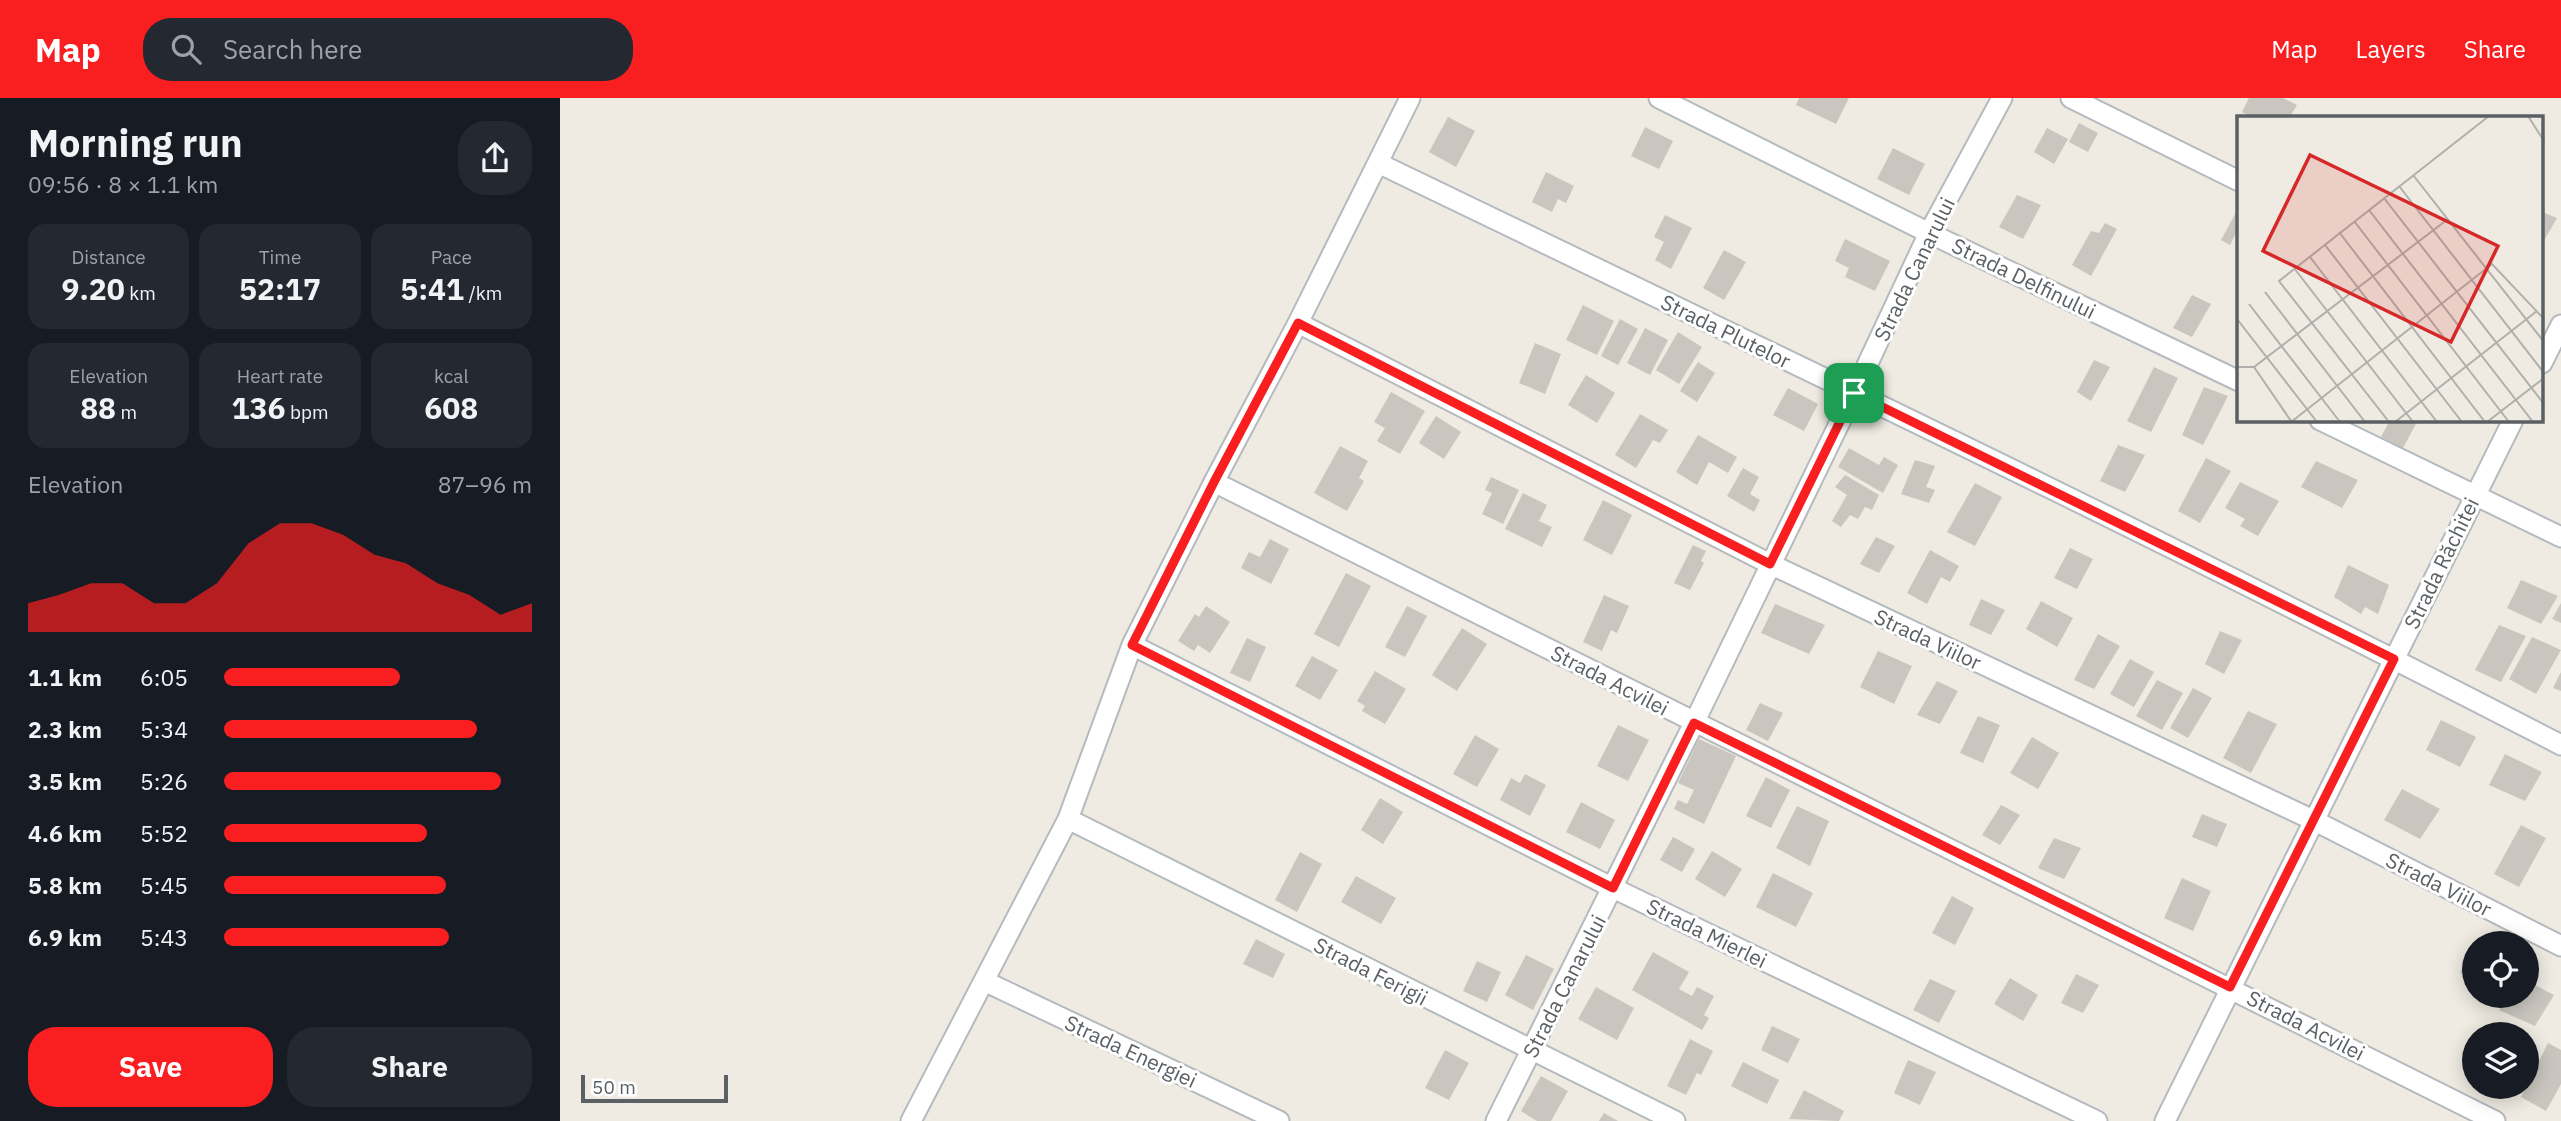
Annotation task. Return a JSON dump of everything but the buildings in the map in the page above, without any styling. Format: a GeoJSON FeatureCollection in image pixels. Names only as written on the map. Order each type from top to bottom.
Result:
{"type":"FeatureCollection","features":[{"type":"Feature","properties":{"kind":"street"},"geometry":{"type":"LineString","coordinates":[[911,1121],[1068,819],[1132,645],[1410,98]]}},
{"type":"Feature","properties":{"kind":"street","name":"Strada Delfinului"},"geometry":{"type":"LineString","coordinates":[[1660,98],[1929,233],[2237,380]]}},
{"type":"Feature","properties":{"kind":"street","name":"Strada Canarului"},"geometry":{"type":"LineString","coordinates":[[1496,1121],[1694,723],[1929,233],[2002,98]]}},
{"type":"Feature","properties":{"kind":"street"},"geometry":{"type":"LineString","coordinates":[[2071,98],[2237,180]]}},
{"type":"Feature","properties":{"kind":"street","name":"Strada Plutelor"},"geometry":{"type":"LineString","coordinates":[[1378,163],[1854,393],[2394,659],[2561,745]]}},
{"type":"Feature","properties":{"kind":"street","name":"Strada Viilor"},"geometry":{"type":"LineString","coordinates":[[1298,323],[1770,564],[2315,821],[2561,946]]}},
{"type":"Feature","properties":{"kind":"street"},"geometry":{"type":"LineString","coordinates":[[2543,361],[2555,332]]}},
{"type":"Feature","properties":{"kind":"street"},"geometry":{"type":"LineString","coordinates":[[2324,422],[2561,537]]}},
{"type":"Feature","properties":{"kind":"street","name":"Strada Răchitei"},"geometry":{"type":"LineString","coordinates":[[2165,1121],[2512,422]]}},
{"type":"Feature","properties":{"kind":"street","name":"Strada Acvilei"},"geometry":{"type":"LineString","coordinates":[[1214,482],[2495,1121]]}},
{"type":"Feature","properties":{"kind":"street","name":"Strada Mierlei"},"geometry":{"type":"LineString","coordinates":[[1132,645],[1613,888],[2097,1121]]}},
{"type":"Feature","properties":{"kind":"street","name":"Strada Ferigii"},"geometry":{"type":"LineString","coordinates":[[1068,819],[1675,1121]]}},
{"type":"Feature","properties":{"kind":"street","name":"Strada Energiei"},"geometry":{"type":"LineString","coordinates":[[984,981],[1279,1121]]}},
{"type":"Feature","properties":{"kind":"route"},"geometry":{"type":"LineString","coordinates":[[1298,323],[1770,564],[1854,393],[2394,659],[2230,987],[1694,723],[1613,888],[1132,645],[1298,323]]}}]}
